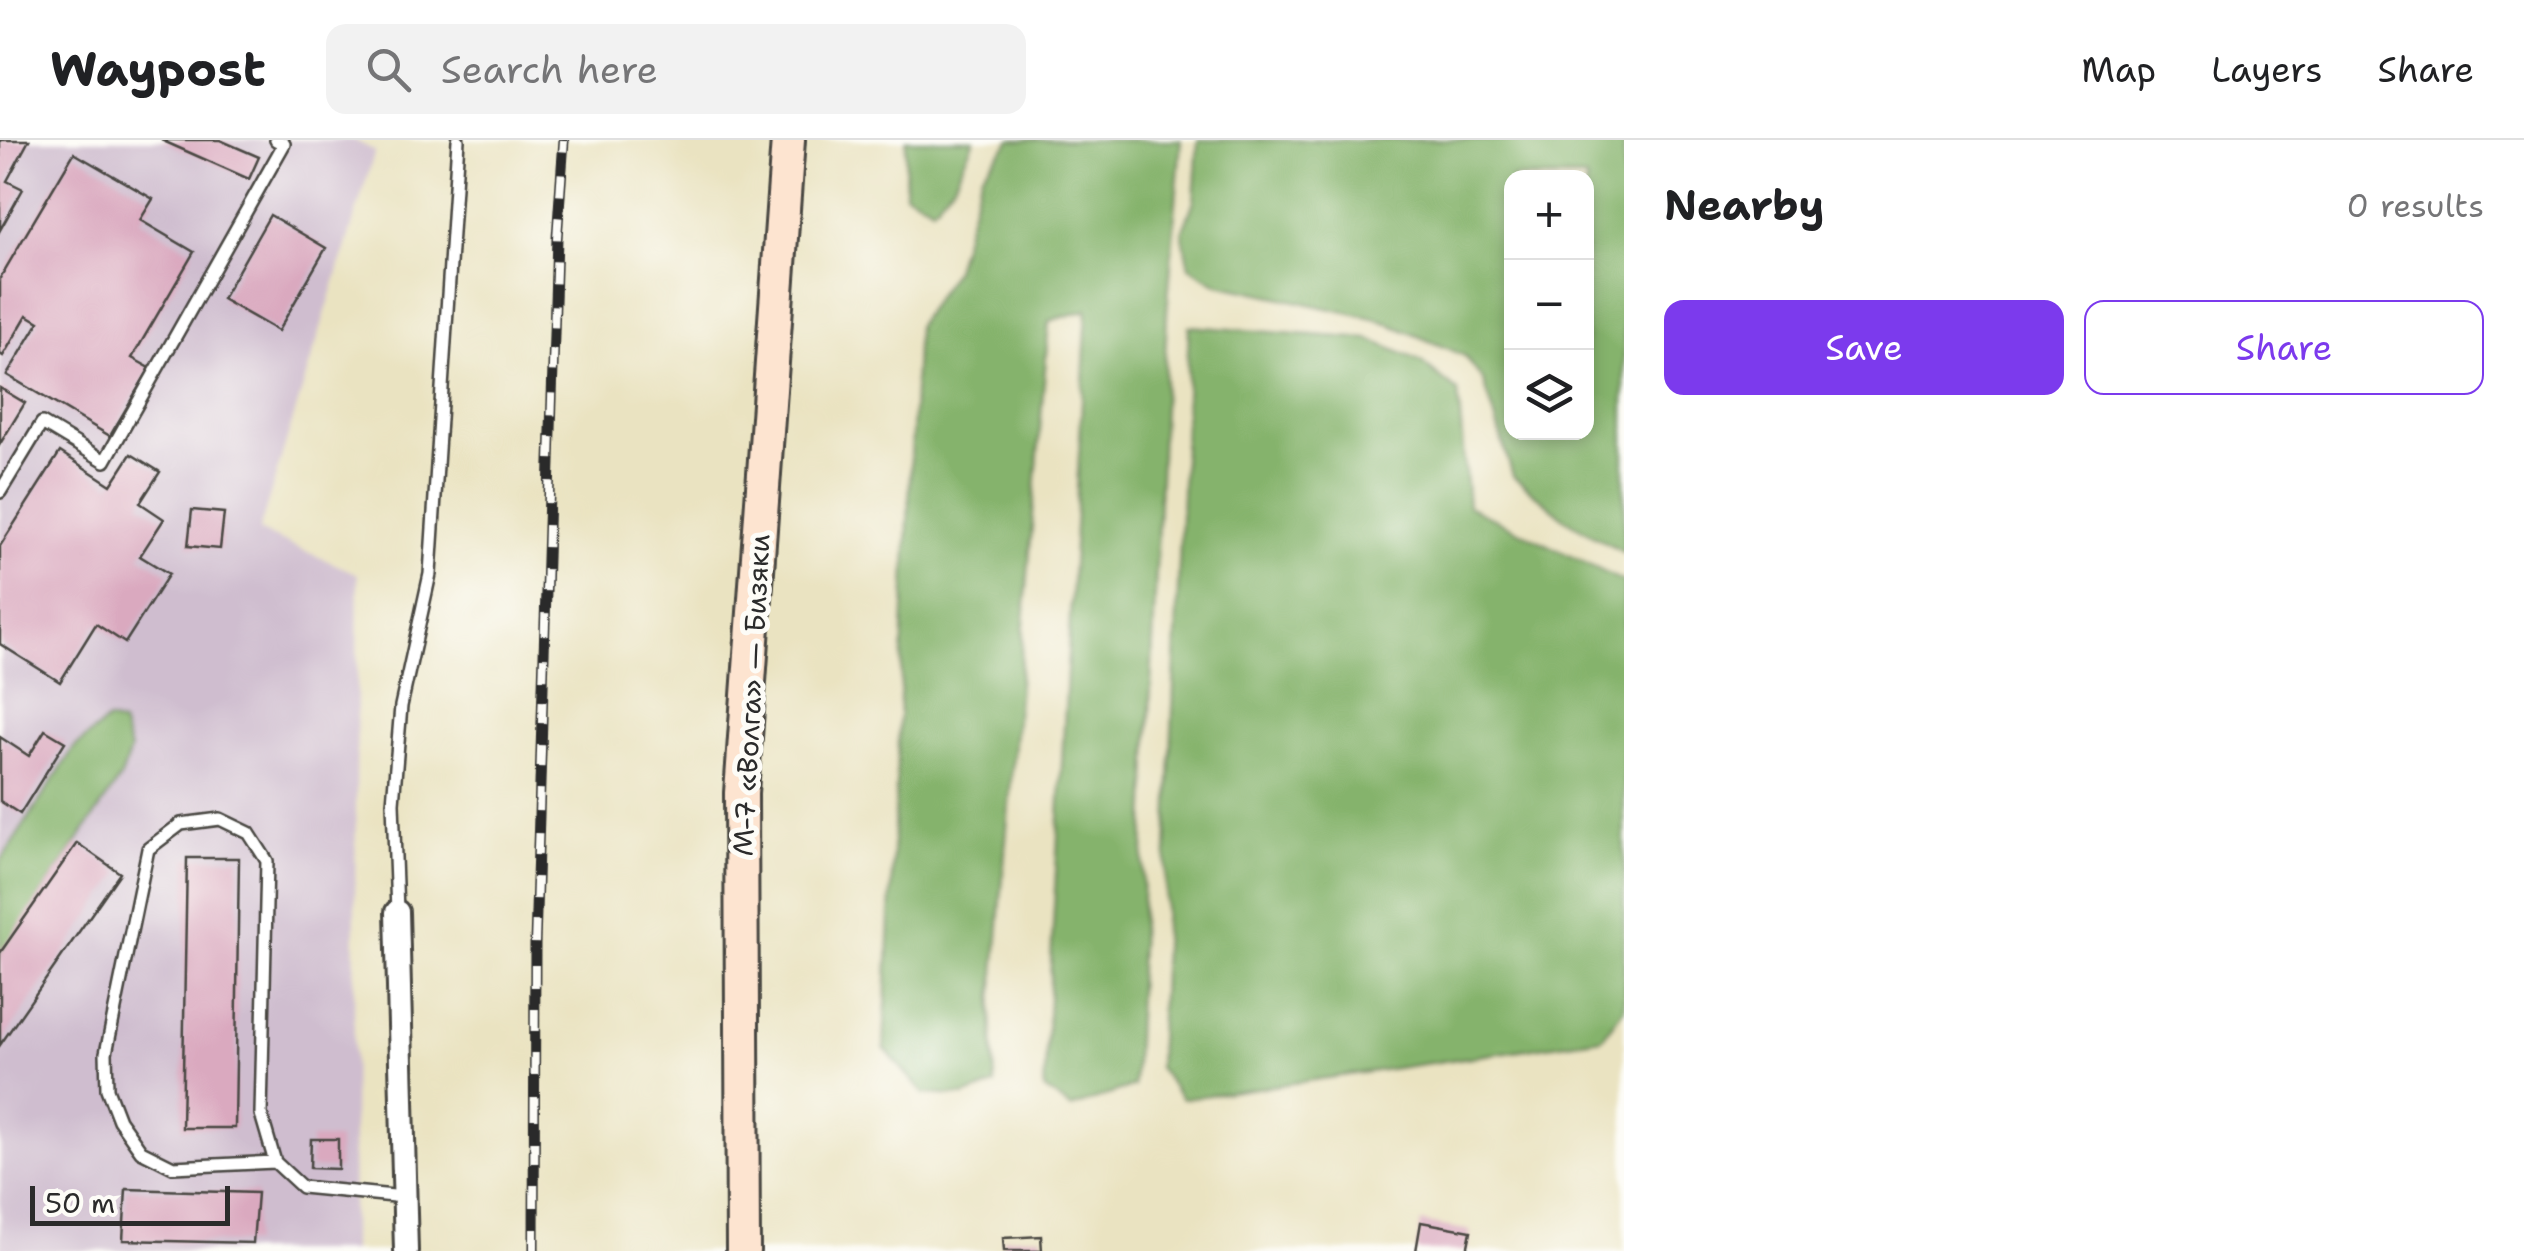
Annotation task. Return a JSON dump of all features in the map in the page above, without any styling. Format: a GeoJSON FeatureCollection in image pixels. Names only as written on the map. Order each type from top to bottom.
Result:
{"type":"FeatureCollection","features":[{"type":"Feature","properties":{"kind":"main road","name":"М-7 «Волга» — Бизяки"},"geometry":{"type":"LineString","coordinates":[[743,1251],[741,793],[788,140]]}},
{"type":"Feature","properties":{"kind":"street"},"geometry":{"type":"LineString","coordinates":[[397,912],[406,1251]]}},
{"type":"Feature","properties":{"kind":"lane"},"geometry":{"type":"LineString","coordinates":[[0,492],[42,424],[105,461],[284,144],[276,140]]}},
{"type":"Feature","properties":{"kind":"lane"},"geometry":{"type":"LineString","coordinates":[[397,912],[393,803],[400,706],[430,574],[458,140]]}},
{"type":"Feature","properties":{"kind":"lane"},"geometry":{"type":"LineString","coordinates":[[276,1162],[173,1167],[141,1151],[119,1120],[107,1089],[106,1053],[148,848],[180,824],[220,819],[250,834],[266,861],[261,1114],[276,1162],[302,1187],[404,1197]]}},
{"type":"Feature","properties":{"kind":"shaded area"},"geometry":{"type":"Polygon","coordinates":[[[0,140],[354,140],[375,151],[259,531],[358,574],[352,1251],[0,1251],[0,140]]]}},
{"type":"Feature","properties":{"kind":"green space"},"geometry":{"type":"Polygon","coordinates":[[[906,140],[974,140],[954,183],[933,208],[905,193],[906,140]]]}},
{"type":"Feature","properties":{"kind":"green space"},"geometry":{"type":"Polygon","coordinates":[[[1011,140],[1181,140],[1167,313],[1134,1086],[1071,1108],[1044,1089],[1087,310],[1049,321],[992,1010],[995,1085],[964,1096],[924,1094],[884,1048],[917,325],[955,269],[982,174],[1011,140]]]}},
{"type":"Feature","properties":{"kind":"green space"},"geometry":{"type":"Polygon","coordinates":[[[1198,140],[1624,140],[1624,553],[1565,519],[1513,476],[1484,382],[1465,356],[1377,319],[1218,284],[1189,267],[1182,232],[1194,201],[1198,140]]]}},
{"type":"Feature","properties":{"kind":"green space"},"geometry":{"type":"Polygon","coordinates":[[[1189,326],[1369,339],[1420,361],[1458,392],[1468,506],[1624,582],[1624,1008],[1602,1038],[1182,1099],[1158,1067],[1189,326]]]}},
{"type":"Feature","properties":{"kind":"green space"},"geometry":{"type":"Polygon","coordinates":[[[108,720],[122,724],[130,750],[121,777],[0,956],[0,862],[74,748],[108,720]]]}},
{"type":"Feature","properties":{"kind":"building"},"geometry":{"type":"Polygon","coordinates":[[[0,140],[29,140],[7,181],[23,189],[0,230],[0,140]]]}},
{"type":"Feature","properties":{"kind":"building"},"geometry":{"type":"Polygon","coordinates":[[[161,140],[220,140],[259,157],[249,179],[161,140]]]}},
{"type":"Feature","properties":{"kind":"building"},"geometry":{"type":"Polygon","coordinates":[[[74,153],[153,199],[140,220],[194,252],[132,358],[150,368],[110,436],[7,375],[39,322],[27,315],[3,356],[0,354],[0,278],[74,153]]]}},
{"type":"Feature","properties":{"kind":"building"},"geometry":{"type":"Polygon","coordinates":[[[270,215],[326,248],[278,331],[222,299],[270,215]]]}},
{"type":"Feature","properties":{"kind":"building"},"geometry":{"type":"Polygon","coordinates":[[[0,388],[25,403],[0,444],[0,388]]]}},
{"type":"Feature","properties":{"kind":"building"},"geometry":{"type":"Polygon","coordinates":[[[60,452],[111,485],[131,454],[160,472],[140,503],[164,519],[140,556],[169,574],[125,643],[96,624],[60,682],[0,644],[0,546],[60,452]]]}},
{"type":"Feature","properties":{"kind":"building"},"geometry":{"type":"Polygon","coordinates":[[[192,510],[224,513],[220,549],[188,546],[192,510]]]}},
{"type":"Feature","properties":{"kind":"building"},"geometry":{"type":"Polygon","coordinates":[[[45,730],[65,742],[20,814],[0,801],[0,737],[29,756],[45,730]]]}},
{"type":"Feature","properties":{"kind":"building"},"geometry":{"type":"Polygon","coordinates":[[[77,843],[120,873],[0,1045],[0,953],[77,843]]]}},
{"type":"Feature","properties":{"kind":"building"},"geometry":{"type":"Polygon","coordinates":[[[187,858],[239,858],[235,1128],[182,1128],[187,858]]]}},
{"type":"Feature","properties":{"kind":"building"},"geometry":{"type":"Polygon","coordinates":[[[311,1139],[338,1139],[338,1169],[310,1168],[311,1139]]]}},
{"type":"Feature","properties":{"kind":"building"},"geometry":{"type":"Polygon","coordinates":[[[126,1189],[257,1193],[253,1243],[123,1240],[126,1189]]]}},
{"type":"Feature","properties":{"kind":"building"},"geometry":{"type":"Polygon","coordinates":[[[1421,1222],[1471,1231],[1467,1251],[1416,1251],[1421,1222]]]}},
{"type":"Feature","properties":{"kind":"building"},"geometry":{"type":"Polygon","coordinates":[[[1041,1236],[1042,1251],[1004,1251],[1003,1238],[1041,1236]]]}},
{"type":"Feature","properties":{"kind":"railway"},"geometry":{"type":"LineString","coordinates":[[534,1251],[535,944],[557,238],[564,140]]}}]}
